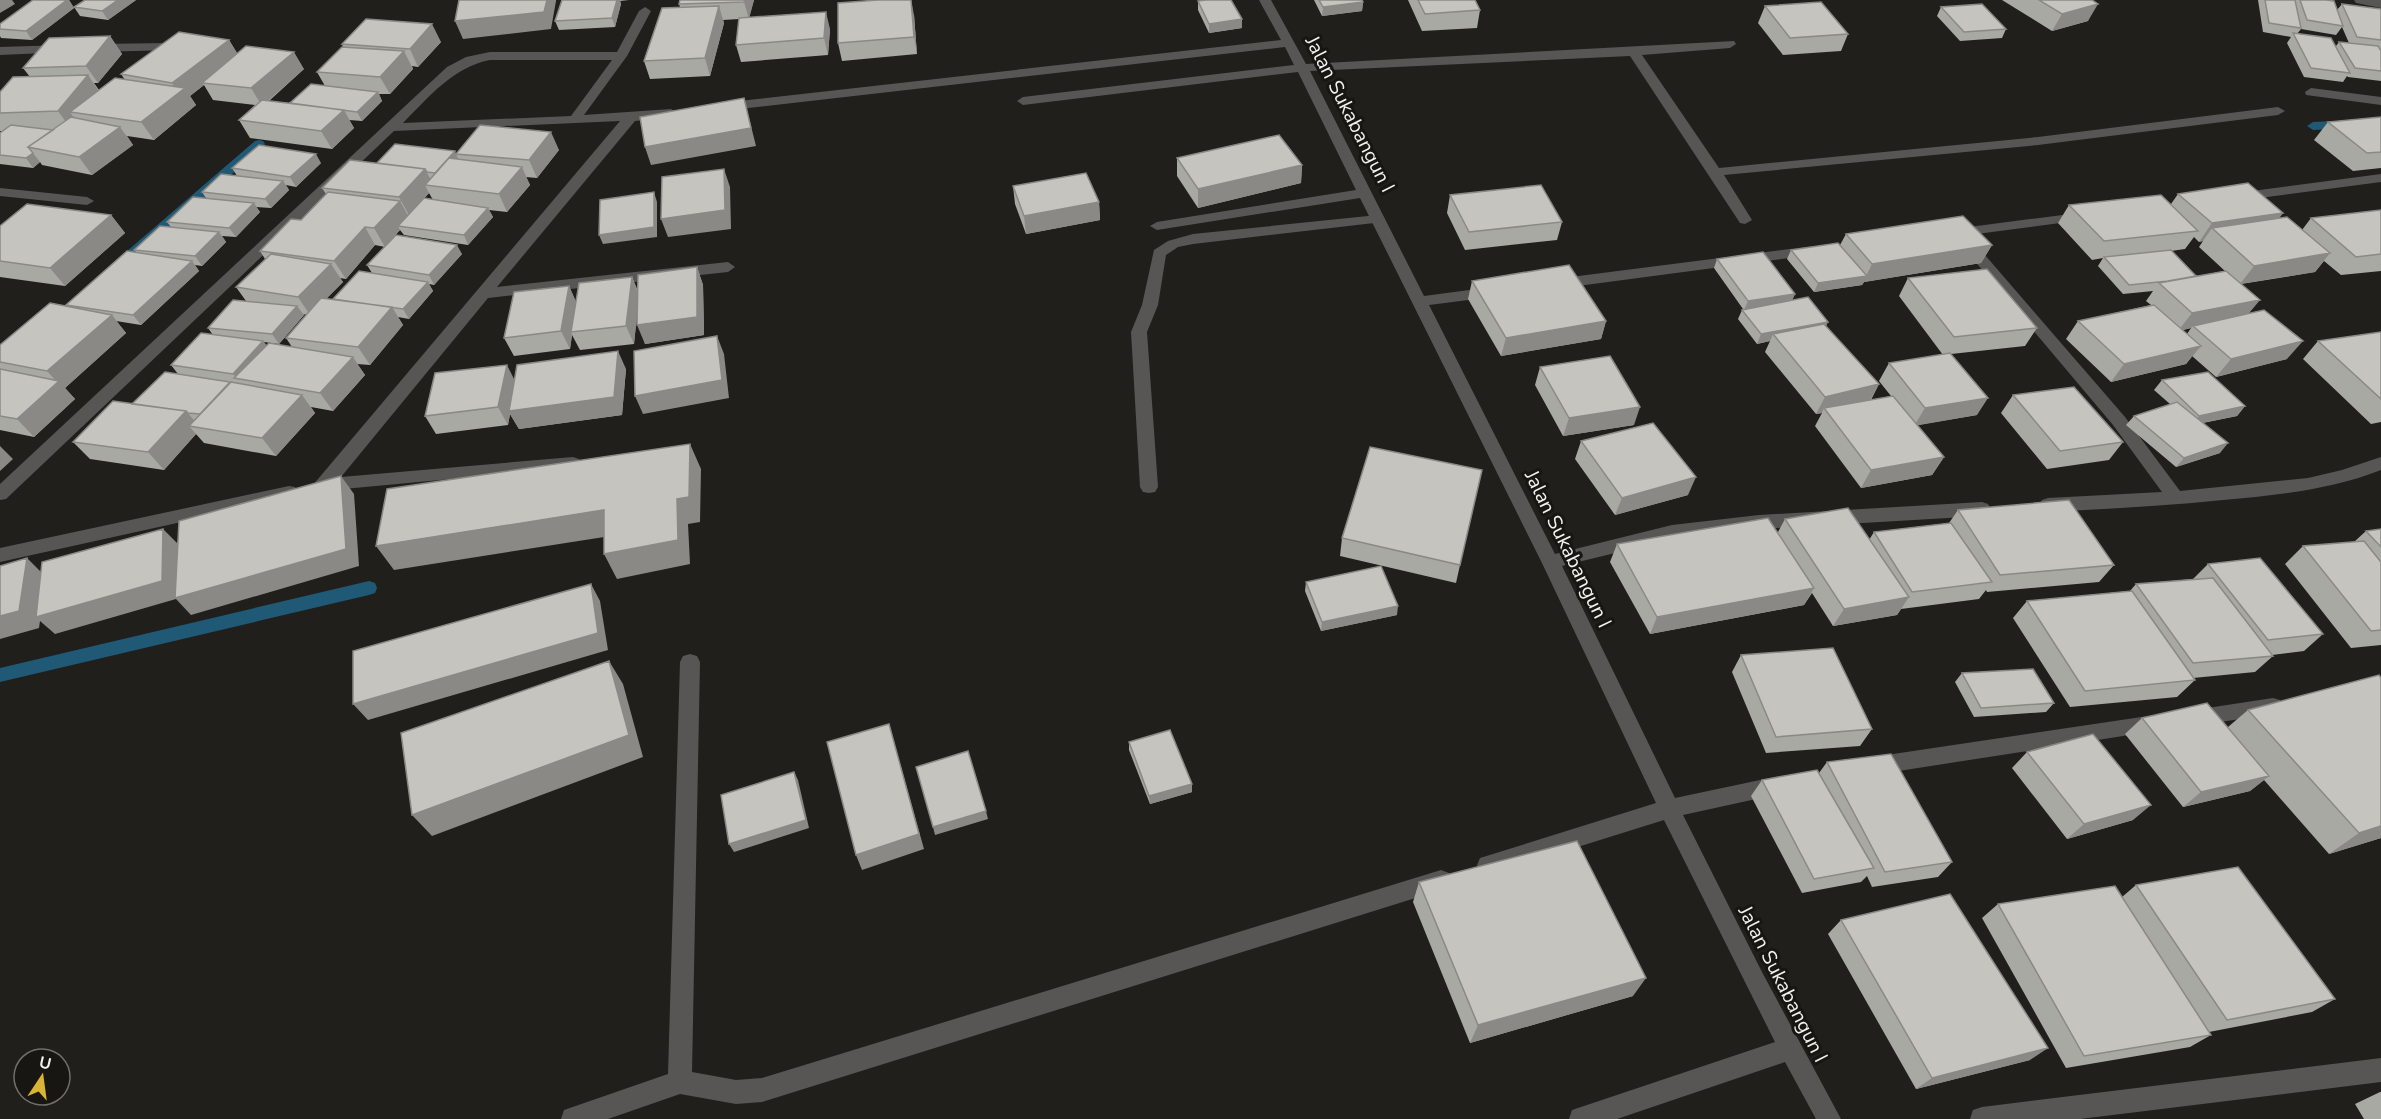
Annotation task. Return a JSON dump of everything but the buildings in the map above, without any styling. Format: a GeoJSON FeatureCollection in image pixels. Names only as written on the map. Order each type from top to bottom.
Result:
{"type":"FeatureCollection","features":[{"type":"Feature","properties":{"kind":"street","name":"Jalan Sukabangun I"},"geometry":{"type":"LineString","coordinates":[[1264,0],[1303,68],[1364,193],[1421,301],[1550,562],[1668,809],[1790,1049],[1829,1119]]}},
{"type":"Feature","properties":{"kind":"street"},"geometry":{"type":"LineString","coordinates":[[2360,0],[2381,3]]}},
{"type":"Feature","properties":{"kind":"street"},"geometry":{"type":"LineString","coordinates":[[574,120],[621,56],[645,11]]}},
{"type":"Feature","properties":{"kind":"street"},"geometry":{"type":"LineString","coordinates":[[713,108],[1289,43]]}},
{"type":"Feature","properties":{"kind":"street"},"geometry":{"type":"LineString","coordinates":[[1023,101],[1303,68],[1634,52],[1730,44]]}},
{"type":"Feature","properties":{"kind":"street"},"geometry":{"type":"LineString","coordinates":[[0,51],[170,47]]}},
{"type":"Feature","properties":{"kind":"street"},"geometry":{"type":"LineString","coordinates":[[1634,52],[1745,220]]}},
{"type":"Feature","properties":{"kind":"street"},"geometry":{"type":"LineString","coordinates":[[0,494],[451,70],[479,57],[621,56]]}},
{"type":"Feature","properties":{"kind":"street"},"geometry":{"type":"LineString","coordinates":[[2311,92],[2381,101]]}},
{"type":"Feature","properties":{"kind":"street"},"geometry":{"type":"LineString","coordinates":[[391,127],[630,117],[689,111]]}},
{"type":"Feature","properties":{"kind":"street"},"geometry":{"type":"LineString","coordinates":[[1715,172],[2038,141],[2278,111]]}},
{"type":"Feature","properties":{"kind":"street"},"geometry":{"type":"LineString","coordinates":[[325,484],[630,117]]}},
{"type":"Feature","properties":{"kind":"street"},"geometry":{"type":"LineString","coordinates":[[2217,199],[2381,178]]}},
{"type":"Feature","properties":{"kind":"street"},"geometry":{"type":"LineString","coordinates":[[0,192],[87,201]]}},
{"type":"Feature","properties":{"kind":"street"},"geometry":{"type":"LineString","coordinates":[[1157,226],[1364,193]]}},
{"type":"Feature","properties":{"kind":"street"},"geometry":{"type":"LineString","coordinates":[[1935,235],[2099,214]]}},
{"type":"Feature","properties":{"kind":"street"},"geometry":{"type":"LineString","coordinates":[[1149,487],[1140,332],[1150,305],[1158,253],[1173,244],[1193,239],[1378,219]]}},
{"type":"Feature","properties":{"kind":"street"},"geometry":{"type":"LineString","coordinates":[[1959,232],[2120,421],[2176,499]]}},
{"type":"Feature","properties":{"kind":"street"},"geometry":{"type":"LineString","coordinates":[[1538,286],[1830,248]]}},
{"type":"Feature","properties":{"kind":"street"},"geometry":{"type":"LineString","coordinates":[[482,294],[728,267]]}},
{"type":"Feature","properties":{"kind":"street"},"geometry":{"type":"LineString","coordinates":[[1421,301],[1503,290]]}},
{"type":"Feature","properties":{"kind":"street"},"geometry":{"type":"LineString","coordinates":[[0,555],[325,484],[594,461]]}},
{"type":"Feature","properties":{"kind":"street"},"geometry":{"type":"LineString","coordinates":[[2034,506],[2176,499],[2309,486],[2337,480],[2381,463]]}},
{"type":"Feature","properties":{"kind":"street"},"geometry":{"type":"LineString","coordinates":[[1550,562],[1672,532],[1783,520],[1998,508]]}},
{"type":"Feature","properties":{"kind":"street"},"geometry":{"type":"LineString","coordinates":[[680,1082],[690,662]]}},
{"type":"Feature","properties":{"kind":"street"},"geometry":{"type":"LineString","coordinates":[[1851,770],[2287,704]]}},
{"type":"Feature","properties":{"kind":"street"},"geometry":{"type":"LineString","coordinates":[[573,1119],[680,1082],[736,1092],[762,1090],[1668,809],[1794,782]]}},
{"type":"Feature","properties":{"kind":"street"},"geometry":{"type":"LineString","coordinates":[[1581,1119],[1790,1049]]}},
{"type":"Feature","properties":{"kind":"street"},"geometry":{"type":"LineString","coordinates":[[1982,1119],[2381,1070]]}},
{"type":"Feature","properties":{"kind":"waterway"},"geometry":{"type":"LineString","coordinates":[[2313,126],[2381,123]]}},
{"type":"Feature","properties":{"kind":"waterway"},"geometry":{"type":"LineString","coordinates":[[117,267],[259,144]]}},
{"type":"Feature","properties":{"kind":"waterway"},"geometry":{"type":"LineString","coordinates":[[0,675],[369,588]]}}]}
